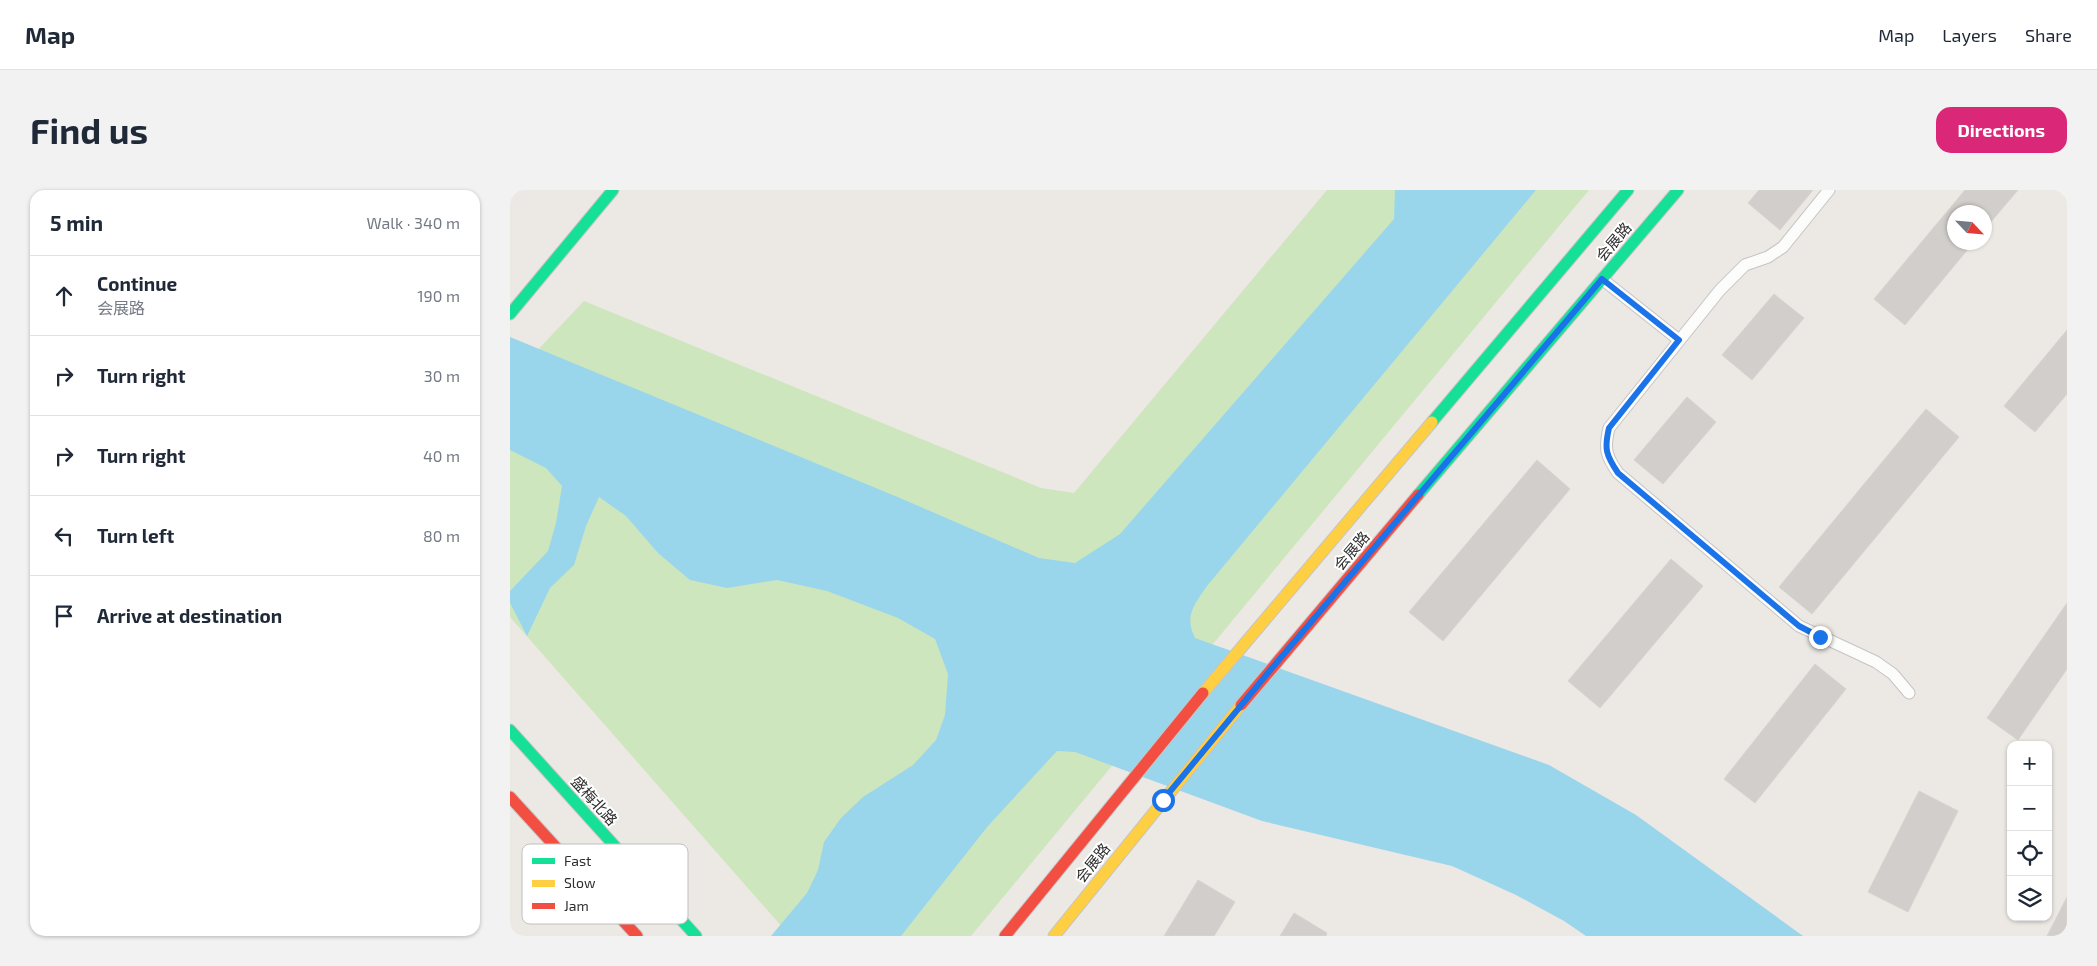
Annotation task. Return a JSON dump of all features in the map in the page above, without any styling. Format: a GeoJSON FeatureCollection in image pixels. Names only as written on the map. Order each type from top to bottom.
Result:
{"type":"FeatureCollection","features":[{"type":"Feature","properties":{"kind":"street"},"geometry":{"type":"LineString","coordinates":[[510,314],[613,190]]}},
{"type":"Feature","properties":{"kind":"street","name":"会展路"},"geometry":{"type":"LineString","coordinates":[[1005,936],[1129,781],[1225,666],[1628,190]]}},
{"type":"Feature","properties":{"kind":"street","name":"会展路"},"geometry":{"type":"LineString","coordinates":[[1054,936],[1272,668],[1678,190]]}},
{"type":"Feature","properties":{"kind":"street","name":"盛梅北路"},"geometry":{"type":"LineString","coordinates":[[510,730],[613,844]]}},
{"type":"Feature","properties":{"kind":"street"},"geometry":{"type":"LineString","coordinates":[[510,797],[552,844]]}},
{"type":"Feature","properties":{"kind":"street"},"geometry":{"type":"LineString","coordinates":[[626,924],[637,936]]}},
{"type":"Feature","properties":{"kind":"street","name":"盛梅北路"},"geometry":{"type":"LineString","coordinates":[[685,924],[696,936]]}},
{"type":"Feature","properties":{"kind":"lane"},"geometry":{"type":"LineString","coordinates":[[1830,190],[1783,247],[1768,257],[1745,265],[1720,290],[1609,428],[1605,446],[1610,461],[1618,473],[1799,626],[1876,662],[1893,674],[1909,693]]}},
{"type":"Feature","properties":{"kind":"lane"},"geometry":{"type":"LineString","coordinates":[[1602,279],[1679,340]]}},
{"type":"Feature","properties":{"kind":"green space"},"geometry":{"type":"Polygon","coordinates":[[[1327,190],[1589,190],[971,936],[790,936],[510,617],[510,379],[584,301],[1041,488],[1074,493],[1327,190]]]}},
{"type":"Feature","properties":{"kind":"water"},"geometry":{"type":"Polygon","coordinates":[[[1395,190],[1536,190],[1207,586],[1192,611],[1190,623],[1195,638],[1549,765],[1636,815],[1803,936],[1586,936],[1564,921],[1516,895],[1452,866],[1262,821],[1075,752],[1057,751],[988,826],[901,936],[771,936],[807,893],[818,870],[824,842],[841,818],[863,797],[913,765],[936,740],[945,715],[948,674],[935,639],[898,618],[827,591],[777,580],[727,588],[690,580],[658,553],[626,516],[599,497],[586,526],[574,565],[550,588],[527,636],[510,603],[510,591],[548,551],[556,523],[562,486],[546,468],[510,450],[510,337],[900,498],[1039,558],[1075,563],[1120,534],[1394,219],[1395,190]]]}},
{"type":"Feature","properties":{"kind":"building"},"geometry":{"type":"Polygon","coordinates":[[[1759,190],[1813,190],[1780,230],[1748,203],[1759,190]]]}},
{"type":"Feature","properties":{"kind":"building"},"geometry":{"type":"Polygon","coordinates":[[[1965,190],[2018,190],[1992,221],[1992,205],[1952,205],[1965,190]]]}},
{"type":"Feature","properties":{"kind":"building"},"geometry":{"type":"Polygon","coordinates":[[[1947,212],[1947,250],[1967,250],[1905,325],[1874,299],[1947,212]]]}},
{"type":"Feature","properties":{"kind":"building"},"geometry":{"type":"Polygon","coordinates":[[[1774,294],[1804,318],[1752,380],[1722,355],[1774,294]]]}},
{"type":"Feature","properties":{"kind":"building"},"geometry":{"type":"Polygon","coordinates":[[[2067,330],[2067,394],[2035,432],[2004,406],[2067,330]]]}},
{"type":"Feature","properties":{"kind":"building"},"geometry":{"type":"Polygon","coordinates":[[[1687,397],[1716,422],[1663,484],[1634,460],[1687,397]]]}},
{"type":"Feature","properties":{"kind":"building"},"geometry":{"type":"Polygon","coordinates":[[[1926,409],[1959,437],[1812,614],[1779,587],[1926,409]]]}},
{"type":"Feature","properties":{"kind":"building"},"geometry":{"type":"Polygon","coordinates":[[[1537,460],[1570,489],[1443,641],[1409,612],[1537,460]]]}},
{"type":"Feature","properties":{"kind":"building"},"geometry":{"type":"Polygon","coordinates":[[[1671,559],[1703,586],[1600,708],[1568,681],[1671,559]]]}},
{"type":"Feature","properties":{"kind":"building"},"geometry":{"type":"Polygon","coordinates":[[[2067,603],[2067,669],[2018,740],[1987,718],[2067,603]]]}},
{"type":"Feature","properties":{"kind":"building"},"geometry":{"type":"Polygon","coordinates":[[[1815,664],[1846,689],[1755,803],[1724,779],[1815,664]]]}},
{"type":"Feature","properties":{"kind":"building"},"geometry":{"type":"Polygon","coordinates":[[[1919,791],[1958,811],[1908,912],[1868,892],[1919,791]]]}},
{"type":"Feature","properties":{"kind":"building"},"geometry":{"type":"Polygon","coordinates":[[[1198,880],[1235,902],[1214,936],[1164,936],[1198,880]]]}},
{"type":"Feature","properties":{"kind":"building"},"geometry":{"type":"Polygon","coordinates":[[[2067,897],[2067,936],[2047,936],[2067,897]]]}},
{"type":"Feature","properties":{"kind":"building"},"geometry":{"type":"Polygon","coordinates":[[[1294,913],[1327,933],[1326,936],[1280,936],[1294,913]]]}},
{"type":"Feature","properties":{"kind":"traffic: fast"},"geometry":{"type":"LineString","coordinates":[[510,314],[613,190]]}},
{"type":"Feature","properties":{"kind":"traffic: fast"},"geometry":{"type":"LineString","coordinates":[[1432,422],[1628,190]]}},
{"type":"Feature","properties":{"kind":"traffic: fast"},"geometry":{"type":"LineString","coordinates":[[1418,495],[1678,190]]}},
{"type":"Feature","properties":{"kind":"traffic: fast"},"geometry":{"type":"LineString","coordinates":[[510,730],[613,844]]}},
{"type":"Feature","properties":{"kind":"traffic: fast"},"geometry":{"type":"LineString","coordinates":[[685,924],[696,936]]}},
{"type":"Feature","properties":{"kind":"traffic: slow"},"geometry":{"type":"LineString","coordinates":[[1203,693],[1432,422]]}},
{"type":"Feature","properties":{"kind":"traffic: slow"},"geometry":{"type":"LineString","coordinates":[[1054,936],[1241,705]]}},
{"type":"Feature","properties":{"kind":"traffic: jam"},"geometry":{"type":"LineString","coordinates":[[1241,705],[1418,495]]}},
{"type":"Feature","properties":{"kind":"traffic: jam"},"geometry":{"type":"LineString","coordinates":[[1005,936],[1203,693]]}},
{"type":"Feature","properties":{"kind":"traffic: jam"},"geometry":{"type":"LineString","coordinates":[[510,797],[553,844]]}},
{"type":"Feature","properties":{"kind":"traffic: jam"},"geometry":{"type":"LineString","coordinates":[[626,924],[637,936]]}},
{"type":"Feature","properties":{"kind":"route"},"geometry":{"type":"LineString","coordinates":[[1163,800],[1272,668],[1602,279],[1679,340],[1609,428],[1605,446],[1610,461],[1618,473],[1799,626],[1820,637]]}}]}
